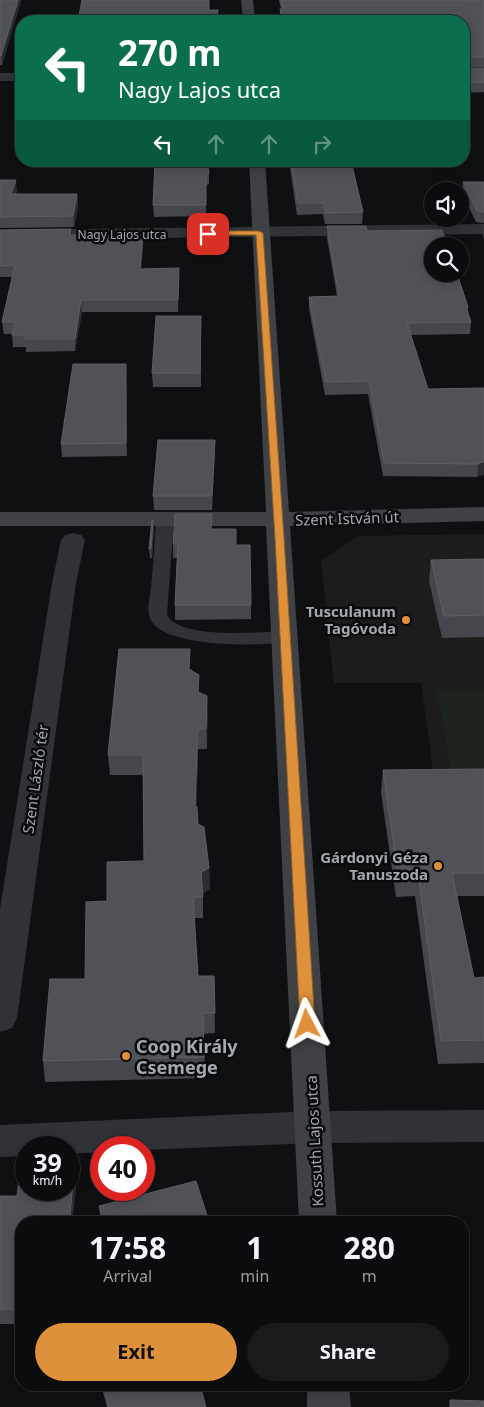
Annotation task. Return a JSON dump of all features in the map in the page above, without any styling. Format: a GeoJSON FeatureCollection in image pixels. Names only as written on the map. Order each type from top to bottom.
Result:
{"type":"FeatureCollection","features":[{"type":"Feature","properties":{"kind":"street"},"geometry":{"type":"LineString","coordinates":[[247,0],[248,15]]}},
{"type":"Feature","properties":{"kind":"street"},"geometry":{"type":"LineString","coordinates":[[0,77],[15,77]]}},
{"type":"Feature","properties":{"kind":"street","name":"Kossuth Lajos utca"},"geometry":{"type":"LineString","coordinates":[[257,167],[259,233],[285,637],[318,1216]]}},
{"type":"Feature","properties":{"kind":"street","name":"Nagy Lajos utca"},"geometry":{"type":"LineString","coordinates":[[0,235],[484,229]]}},
{"type":"Feature","properties":{"kind":"street","name":"Szent István út"},"geometry":{"type":"LineString","coordinates":[[0,519],[165,518],[278,520],[484,514]]}},
{"type":"Feature","properties":{"kind":"street","name":"Szent László tér"},"geometry":{"type":"LineString","coordinates":[[0,1018],[64,583],[73,540]]}},
{"type":"Feature","properties":{"kind":"street"},"geometry":{"type":"LineString","coordinates":[[0,1141],[313,1127],[484,1126]]}},
{"type":"Feature","properties":{"kind":"street"},"geometry":{"type":"LineString","coordinates":[[328,1391],[329,1407]]}},
{"type":"Feature","properties":{"kind":"lane"},"geometry":{"type":"LineString","coordinates":[[165,518],[158,615],[165,626],[181,634],[202,636],[285,637]]}},
{"type":"Feature","properties":{"kind":"shaded area","name":"Tusculanum Tagóvoda"},"geometry":{"type":"Polygon","coordinates":[[[484,534],[484,791],[436,791],[421,683],[334,683],[321,561],[358,536],[484,534]]]}},
{"type":"Feature","properties":{"kind":"shaded area"},"geometry":{"type":"Polygon","coordinates":[[[437,690],[484,690],[484,786],[454,787],[437,690]]]}},
{"type":"Feature","properties":{"kind":"building"},"geometry":{"type":"Polygon","coordinates":[[[0,0],[18,0],[1,56],[0,56],[0,0]]]}},
{"type":"Feature","properties":{"kind":"building"},"geometry":{"type":"Polygon","coordinates":[[[82,0],[209,0],[209,10],[218,10],[218,15],[79,15],[82,0]]]}},
{"type":"Feature","properties":{"kind":"building"},"geometry":{"type":"Polygon","coordinates":[[[281,0],[484,0],[484,57],[470,57],[470,15],[281,15],[280,9],[283,9],[281,0]]]}},
{"type":"Feature","properties":{"kind":"building"},"geometry":{"type":"Polygon","coordinates":[[[470,68],[484,68],[484,82],[470,83],[470,68]]]}},
{"type":"Feature","properties":{"kind":"building"},"geometry":{"type":"Polygon","coordinates":[[[155,167],[208,167],[209,173],[206,173],[206,205],[153,205],[155,167]]]}},
{"type":"Feature","properties":{"kind":"building"},"geometry":{"type":"Polygon","coordinates":[[[292,167],[352,167],[363,212],[325,213],[324,203],[298,203],[292,167]]]}},
{"type":"Feature","properties":{"kind":"building"},"geometry":{"type":"Polygon","coordinates":[[[0,180],[16,180],[11,194],[77,194],[73,216],[0,217],[0,180]]]}},
{"type":"Feature","properties":{"kind":"building"},"geometry":{"type":"Polygon","coordinates":[[[469,182],[484,182],[484,212],[477,211],[469,194],[469,182]]]}},
{"type":"Feature","properties":{"kind":"building"},"geometry":{"type":"Polygon","coordinates":[[[327,226],[366,226],[367,231],[442,230],[445,237],[424,237],[424,282],[460,282],[471,322],[407,323],[428,389],[484,388],[484,461],[478,464],[384,463],[369,381],[326,382],[309,297],[339,296],[327,226]]]}},
{"type":"Feature","properties":{"kind":"building"},"geometry":{"type":"Polygon","coordinates":[[[71,229],[70,235],[143,235],[140,269],[179,268],[178,300],[81,300],[75,339],[25,339],[26,335],[12,335],[15,322],[2,322],[15,265],[0,266],[0,230],[71,229]]]}},
{"type":"Feature","properties":{"kind":"building"},"geometry":{"type":"Polygon","coordinates":[[[156,316],[201,316],[200,373],[152,373],[156,316]]]}},
{"type":"Feature","properties":{"kind":"building"},"geometry":{"type":"Polygon","coordinates":[[[73,364],[126,364],[126,443],[61,444],[73,364]]]}},
{"type":"Feature","properties":{"kind":"building"},"geometry":{"type":"Polygon","coordinates":[[[158,440],[215,440],[212,496],[153,496],[158,440]]]}},
{"type":"Feature","properties":{"kind":"building"},"geometry":{"type":"Polygon","coordinates":[[[175,514],[212,514],[211,529],[236,529],[236,545],[250,545],[251,605],[175,605],[178,544],[173,544],[175,514]]]}},
{"type":"Feature","properties":{"kind":"building"},"geometry":{"type":"Polygon","coordinates":[[[152,520],[151,549],[149,549],[152,520]]]}},
{"type":"Feature","properties":{"kind":"building"},"geometry":{"type":"Polygon","coordinates":[[[484,559],[484,615],[444,616],[431,560],[484,559]]]}},
{"type":"Feature","properties":{"kind":"building"},"geometry":{"type":"Polygon","coordinates":[[[119,649],[190,649],[189,669],[199,675],[198,692],[207,696],[206,729],[198,729],[195,806],[197,807],[198,824],[204,827],[209,868],[201,872],[203,897],[193,897],[198,976],[214,976],[215,1013],[203,1013],[204,1057],[43,1061],[50,979],[85,979],[86,902],[107,901],[107,862],[144,861],[143,755],[108,755],[119,649]]]}},
{"type":"Feature","properties":{"kind":"building"},"geometry":{"type":"Polygon","coordinates":[[[484,769],[484,873],[452,873],[474,978],[484,977],[484,1040],[441,1041],[418,873],[398,874],[383,770],[484,769]]]}},
{"type":"Feature","properties":{"kind":"building"},"geometry":{"type":"Polygon","coordinates":[[[196,1181],[207,1216],[102,1216],[99,1206],[118,1201],[155,1201],[155,1192],[196,1181]]]}},
{"type":"Feature","properties":{"kind":"building"},"geometry":{"type":"Polygon","coordinates":[[[0,1196],[15,1196],[15,1201],[71,1201],[70,1216],[15,1216],[15,1309],[0,1309],[0,1196]]]}},
{"type":"Feature","properties":{"kind":"building"},"geometry":{"type":"Polygon","coordinates":[[[105,1391],[202,1391],[206,1407],[109,1407],[105,1391]]]}},
{"type":"Feature","properties":{"kind":"building"},"geometry":{"type":"Polygon","coordinates":[[[450,1400],[484,1401],[484,1407],[450,1407],[450,1400]]]}},
{"type":"Feature","properties":{"kind":"place","name":"Tusculanum Tagóvoda"},"geometry":{"type":"Point","coordinates":[406,620]}},
{"type":"Feature","properties":{"kind":"place","name":"Gárdonyi Géza Tanuszoda"},"geometry":{"type":"Point","coordinates":[438,866]}},
{"type":"Feature","properties":{"kind":"place","name":"Coop Király Csemege"},"geometry":{"type":"Point","coordinates":[126,1056]}},
{"type":"Feature","properties":{"kind":"route"},"geometry":{"type":"LineString","coordinates":[[208,234],[259,233],[280,538],[307,1024]]}}]}
